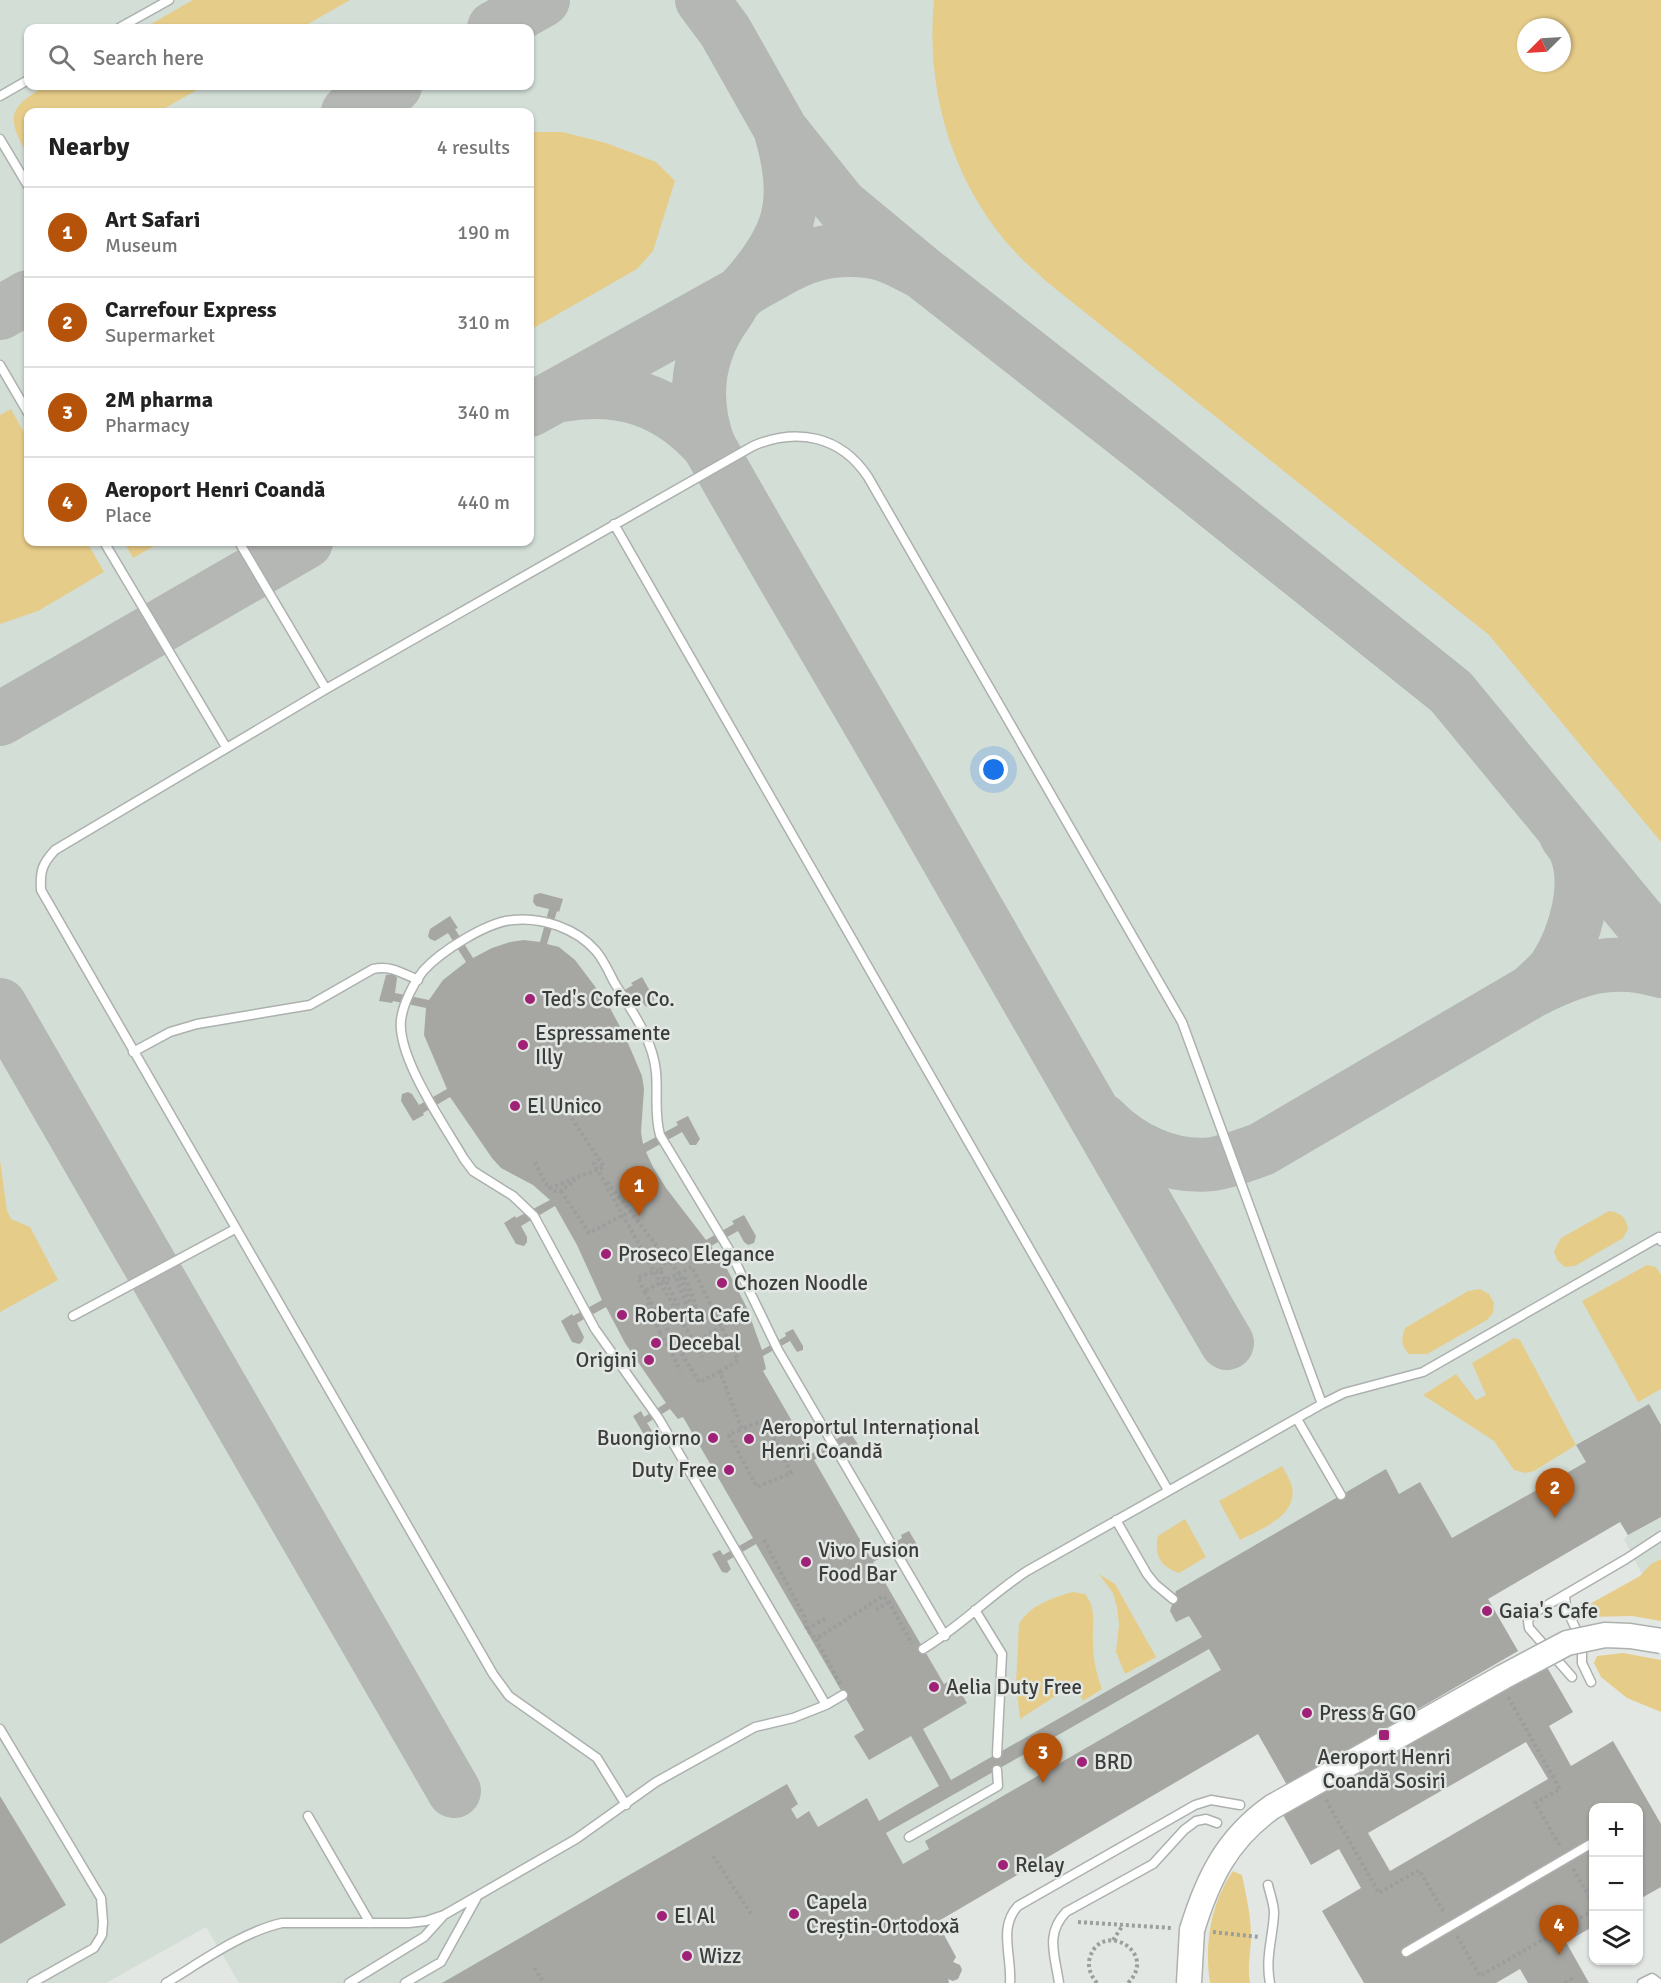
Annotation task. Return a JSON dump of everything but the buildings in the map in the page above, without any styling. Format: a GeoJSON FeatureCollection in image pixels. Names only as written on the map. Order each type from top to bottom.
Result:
{"type":"FeatureCollection","features":[{"type":"Feature","properties":{"kind":"street"},"geometry":{"type":"LineString","coordinates":[[1189,1983],[1192,1930],[1208,1883],[1237,1837],[1254,1820],[1272,1807],[1567,1643],[1605,1635],[1661,1641]]}},
{"type":"Feature","properties":{"kind":"lane"},"geometry":{"type":"LineString","coordinates":[[126,24],[169,0]]}},
{"type":"Feature","properties":{"kind":"lane"},"geometry":{"type":"LineString","coordinates":[[0,96],[24,82]]}},
{"type":"Feature","properties":{"kind":"lane"},"geometry":{"type":"LineString","coordinates":[[0,139],[24,179]]}},
{"type":"Feature","properties":{"kind":"lane"},"geometry":{"type":"LineString","coordinates":[[0,365],[24,406]]}},
{"type":"Feature","properties":{"kind":"lane"},"geometry":{"type":"LineString","coordinates":[[626,1805],[597,1758],[509,1696],[493,1674],[41,890],[40,873],[46,860],[70,839],[326,689],[753,446],[770,439],[800,436],[826,441],[850,456],[861,466],[1182,1022],[1322,1404]]}},
{"type":"Feature","properties":{"kind":"lane"},"geometry":{"type":"LineString","coordinates":[[614,525],[1168,1490]]}},
{"type":"Feature","properties":{"kind":"lane"},"geometry":{"type":"LineString","coordinates":[[106,546],[226,747]]}},
{"type":"Feature","properties":{"kind":"lane"},"geometry":{"type":"LineString","coordinates":[[241,546],[326,689]]}},
{"type":"Feature","properties":{"kind":"lane"},"geometry":{"type":"LineString","coordinates":[[826,1705],[659,1419],[595,1329],[534,1216],[513,1196],[473,1171],[410,1065],[402,1042],[401,1020],[410,991],[424,971],[447,951],[485,928],[512,920],[536,920],[560,926],[580,937],[597,951],[644,1033],[653,1055],[656,1073],[656,1123],[660,1135],[731,1254],[784,1360],[945,1636]]}},
{"type":"Feature","properties":{"kind":"lane"},"geometry":{"type":"LineString","coordinates":[[133,1052],[170,1032],[197,1024],[310,1005],[373,969],[390,967],[418,980]]}},
{"type":"Feature","properties":{"kind":"lane"},"geometry":{"type":"LineString","coordinates":[[73,1316],[235,1229]]}},
{"type":"Feature","properties":{"kind":"lane"},"geometry":{"type":"LineString","coordinates":[[918,1648],[945,1636],[1018,1576],[1322,1404],[1344,1393],[1423,1372],[1659,1237],[1661,1241]]}},
{"type":"Feature","properties":{"kind":"lane"},"geometry":{"type":"LineString","coordinates":[[1297,1419],[1341,1495]]}},
{"type":"Feature","properties":{"kind":"lane"},"geometry":{"type":"LineString","coordinates":[[1116,1520],[1147,1574],[1173,1599]]}},
{"type":"Feature","properties":{"kind":"lane"},"geometry":{"type":"LineString","coordinates":[[1572,1677],[1529,1628],[1528,1621],[1538,1610],[1661,1536]]}},
{"type":"Feature","properties":{"kind":"lane"},"geometry":{"type":"LineString","coordinates":[[1565,1595],[1566,1608],[1582,1642],[1582,1662],[1591,1682]]}},
{"type":"Feature","properties":{"kind":"lane"},"geometry":{"type":"LineString","coordinates":[[975,1610],[1002,1654],[998,1754]]}},
{"type":"Feature","properties":{"kind":"lane"},"geometry":{"type":"LineString","coordinates":[[166,1983],[268,1926],[282,1923],[409,1923],[426,1921],[444,1915],[576,1839],[657,1782],[755,1727],[793,1718],[826,1705],[843,1695]]}},
{"type":"Feature","properties":{"kind":"lane"},"geometry":{"type":"LineString","coordinates":[[0,1729],[101,1898],[102,1935],[94,1948],[32,1983]]}},
{"type":"Feature","properties":{"kind":"lane"},"geometry":{"type":"LineString","coordinates":[[909,1837],[998,1786],[997,1770]]}},
{"type":"Feature","properties":{"kind":"lane"},"geometry":{"type":"LineString","coordinates":[[1010,1983],[1006,1931],[1010,1914],[1018,1906],[1195,1805],[1211,1800],[1240,1805]]}},
{"type":"Feature","properties":{"kind":"lane"},"geometry":{"type":"LineString","coordinates":[[308,1816],[370,1923]]}},
{"type":"Feature","properties":{"kind":"lane"},"geometry":{"type":"LineString","coordinates":[[1059,1983],[1053,1931],[1066,1912],[1153,1864],[1184,1830],[1196,1821],[1206,1819],[1217,1823]]}},
{"type":"Feature","properties":{"kind":"lane"},"geometry":{"type":"LineString","coordinates":[[1406,1952],[1589,1844]]}},
{"type":"Feature","properties":{"kind":"lane"},"geometry":{"type":"LineString","coordinates":[[1268,1885],[1274,1911],[1268,1970],[1270,1983]]}},
{"type":"Feature","properties":{"kind":"lane"},"geometry":{"type":"LineString","coordinates":[[405,1983],[441,1962],[478,1895]]}},
{"type":"Feature","properties":{"kind":"lane"},"geometry":{"type":"LineString","coordinates":[[349,1983],[424,1937],[444,1915]]}},
{"type":"Feature","properties":{"kind":"lane"},"geometry":{"type":"LineString","coordinates":[[1642,1983],[1652,1978],[1659,1983]]}},
{"type":"Feature","properties":{"kind":"path"},"geometry":{"type":"LineString","coordinates":[[534,1162],[550,1188],[604,1167],[571,1117]]}},
{"type":"Feature","properties":{"kind":"path"},"geometry":{"type":"LineString","coordinates":[[593,1162],[702,1357]]}},
{"type":"Feature","properties":{"kind":"path"},"geometry":{"type":"LineString","coordinates":[[549,1186],[554,1191],[561,1191],[596,1167]]}},
{"type":"Feature","properties":{"kind":"path"},"geometry":{"type":"LineString","coordinates":[[607,1182],[680,1276],[685,1277],[696,1305],[694,1313]]}},
{"type":"Feature","properties":{"kind":"path"},"geometry":{"type":"LineString","coordinates":[[561,1191],[589,1233],[637,1208]]}},
{"type":"Feature","properties":{"kind":"path"},"geometry":{"type":"LineString","coordinates":[[668,1256],[660,1270],[638,1277],[661,1335],[680,1371]]}},
{"type":"Feature","properties":{"kind":"path"},"geometry":{"type":"LineString","coordinates":[[692,1267],[738,1360],[720,1372],[699,1382],[644,1292],[680,1276],[692,1267]]}},
{"type":"Feature","properties":{"kind":"path"},"geometry":{"type":"LineString","coordinates":[[691,1269],[694,1267],[715,1307],[728,1346]]}},
{"type":"Feature","properties":{"kind":"path"},"geometry":{"type":"LineString","coordinates":[[660,1270],[684,1317],[694,1313]]}},
{"type":"Feature","properties":{"kind":"path"},"geometry":{"type":"LineString","coordinates":[[680,1276],[678,1280],[688,1309],[702,1314]]}},
{"type":"Feature","properties":{"kind":"path"},"geometry":{"type":"LineString","coordinates":[[671,1351],[694,1342],[721,1327]]}},
{"type":"Feature","properties":{"kind":"path"},"geometry":{"type":"LineString","coordinates":[[652,1343],[661,1335]]}},
{"type":"Feature","properties":{"kind":"path"},"geometry":{"type":"LineString","coordinates":[[720,1372],[742,1429]]}},
{"type":"Feature","properties":{"kind":"path"},"geometry":{"type":"LineString","coordinates":[[764,1420],[791,1473],[757,1488],[729,1435],[742,1429],[764,1420]]}},
{"type":"Feature","properties":{"kind":"path"},"geometry":{"type":"LineString","coordinates":[[764,1540],[804,1616],[807,1629],[816,1639],[839,1682]]}},
{"type":"Feature","properties":{"kind":"path"},"geometry":{"type":"LineString","coordinates":[[816,1639],[883,1596],[918,1648]]}},
{"type":"Feature","properties":{"kind":"path"},"geometry":{"type":"LineString","coordinates":[[876,1610],[889,1602]]}},
{"type":"Feature","properties":{"kind":"path"},"geometry":{"type":"LineString","coordinates":[[807,1629],[826,1618]]}},
{"type":"Feature","properties":{"kind":"path"},"geometry":{"type":"LineString","coordinates":[[1472,1694],[1490,1704],[1507,1695],[1560,1789],[1535,1803],[1589,1897]]}},
{"type":"Feature","properties":{"kind":"path"},"geometry":{"type":"LineString","coordinates":[[1338,1770],[1326,1800],[1379,1893],[1419,1869],[1480,1976],[1591,1911]]}},
{"type":"Feature","properties":{"kind":"path"},"geometry":{"type":"LineString","coordinates":[[712,1857],[752,1916]]}},
{"type":"Feature","properties":{"kind":"path"},"geometry":{"type":"LineString","coordinates":[[1071,1925],[1077,1922],[1123,1925],[1270,1939]]}},
{"type":"Feature","properties":{"kind":"path"},"geometry":{"type":"LineString","coordinates":[[1112,1940],[1123,1925]]}},
{"type":"Feature","properties":{"kind":"path"},"geometry":{"type":"LineString","coordinates":[[1552,1934],[1559,1946]]}},
{"type":"Feature","properties":{"kind":"path"},"geometry":{"type":"LineString","coordinates":[[1097,1983],[1090,1972],[1090,1955],[1101,1943],[1112,1940],[1128,1946],[1135,1954],[1136,1971],[1128,1983]]}},
{"type":"Feature","properties":{"kind":"path"},"geometry":{"type":"LineString","coordinates":[[534,1968],[544,1983]]}},
{"type":"Feature","properties":{"kind":"path"},"geometry":{"type":"LineString","coordinates":[[1565,1983],[1571,1979],[1573,1983]]}},
{"type":"Feature","properties":{"kind":"shaded area"},"geometry":{"type":"Polygon","coordinates":[[[0,0],[1661,0],[1661,1580],[1644,1578],[1624,1539],[1628,1535],[1620,1522],[1488,1599],[1518,1651],[1287,1785],[1258,1734],[937,1921],[956,1957],[953,1962],[960,1965],[962,1970],[958,1979],[949,1980],[949,1983],[239,1983],[206,1927],[106,1983],[0,1983],[0,0]]]}},
{"type":"Feature","properties":{"kind":"shaded area"},"geometry":{"type":"Polygon","coordinates":[[[193,0],[350,0],[308,24],[151,24],[193,0]]]}},
{"type":"Feature","properties":{"kind":"shaded area"},"geometry":{"type":"Polygon","coordinates":[[[934,0],[1661,0],[1661,842],[1489,635],[1047,282],[1017,254],[976,199],[960,168],[939,103],[932,35],[934,0]]]}},
{"type":"Feature","properties":{"kind":"shaded area"},"geometry":{"type":"Polygon","coordinates":[[[40,90],[197,90],[165,108],[24,108],[24,148],[17,133],[14,116],[23,101],[40,90]]]}},
{"type":"Feature","properties":{"kind":"shaded area"},"geometry":{"type":"Polygon","coordinates":[[[534,132],[562,132],[606,143],[656,162],[675,181],[653,251],[637,269],[534,328],[534,132]]]}},
{"type":"Feature","properties":{"kind":"shaded area"},"geometry":{"type":"Polygon","coordinates":[[[11,409],[24,433],[24,546],[89,546],[104,572],[38,611],[0,624],[0,415],[11,409]]]}},
{"type":"Feature","properties":{"kind":"shaded area"},"geometry":{"type":"Polygon","coordinates":[[[126,546],[154,546],[133,558],[126,546]]]}},
{"type":"Feature","properties":{"kind":"shaded area"},"geometry":{"type":"Polygon","coordinates":[[[0,1160],[7,1211],[11,1219],[30,1227],[58,1280],[0,1312],[0,1160]]]}},
{"type":"Feature","properties":{"kind":"shaded area"},"geometry":{"type":"Polygon","coordinates":[[[1609,1211],[1620,1214],[1626,1221],[1628,1229],[1623,1238],[1575,1266],[1565,1267],[1557,1260],[1554,1251],[1561,1238],[1609,1211]]]}},
{"type":"Feature","properties":{"kind":"shaded area"},"geometry":{"type":"Polygon","coordinates":[[[1647,1265],[1656,1267],[1661,1275],[1661,1389],[1638,1402],[1582,1301],[1647,1265]]]}},
{"type":"Feature","properties":{"kind":"shaded area"},"geometry":{"type":"Polygon","coordinates":[[[1480,1289],[1489,1294],[1494,1303],[1493,1313],[1487,1320],[1427,1354],[1409,1354],[1403,1342],[1405,1328],[1468,1291],[1480,1289]]]}},
{"type":"Feature","properties":{"kind":"shaded area"},"geometry":{"type":"Polygon","coordinates":[[[1514,1338],[1520,1340],[1576,1445],[1534,1471],[1525,1473],[1514,1470],[1494,1441],[1423,1395],[1456,1374],[1476,1400],[1486,1395],[1472,1363],[1514,1338]]]}},
{"type":"Feature","properties":{"kind":"shaded area"},"geometry":{"type":"Polygon","coordinates":[[[1282,1466],[1292,1487],[1289,1506],[1275,1521],[1240,1540],[1219,1501],[1282,1466]]]}},
{"type":"Feature","properties":{"kind":"shaded area"},"geometry":{"type":"Polygon","coordinates":[[[1185,1519],[1206,1557],[1179,1573],[1163,1564],[1158,1554],[1157,1543],[1158,1536],[1185,1519]]]}},
{"type":"Feature","properties":{"kind":"shaded area"},"geometry":{"type":"Polygon","coordinates":[[[1661,1559],[1661,1621],[1632,1616],[1589,1617],[1588,1605],[1640,1576],[1651,1564],[1661,1559]]]}},
{"type":"Feature","properties":{"kind":"shaded area"},"geometry":{"type":"Polygon","coordinates":[[[1099,1574],[1115,1584],[1156,1657],[1125,1674],[1116,1652],[1119,1624],[1117,1607],[1113,1593],[1099,1574]]]}},
{"type":"Feature","properties":{"kind":"shaded area"},"geometry":{"type":"Polygon","coordinates":[[[1072,1592],[1085,1594],[1091,1605],[1094,1659],[1102,1689],[1083,1701],[1074,1684],[1020,1719],[1016,1684],[1019,1624],[1036,1607],[1072,1592]]]}},
{"type":"Feature","properties":{"kind":"shaded area"},"geometry":{"type":"Polygon","coordinates":[[[1623,1653],[1661,1660],[1661,1712],[1627,1698],[1601,1677],[1594,1663],[1597,1656],[1623,1653]]]}},
{"type":"Feature","properties":{"kind":"shaded area"},"geometry":{"type":"Polygon","coordinates":[[[1233,1871],[1242,1875],[1249,1913],[1250,1983],[1210,1983],[1208,1954],[1211,1924],[1219,1896],[1233,1871]]]}},
{"type":"Feature","properties":{"kind":"taxiway"},"geometry":{"type":"LineString","coordinates":[[501,24],[543,0]]}},
{"type":"Feature","properties":{"kind":"taxiway"},"geometry":{"type":"LineString","coordinates":[[702,0],[725,31],[781,130],[841,205],[923,273],[1149,450],[1451,692],[1661,947]]}},
{"type":"Feature","properties":{"kind":"taxiway"},"geometry":{"type":"LineString","coordinates":[[355,108],[388,90]]}},
{"type":"Feature","properties":{"kind":"taxiway"},"geometry":{"type":"LineString","coordinates":[[534,408],[741,293],[771,255],[781,237],[787,219],[790,180],[781,132]]}},
{"type":"Feature","properties":{"kind":"taxiway"},"geometry":{"type":"LineString","coordinates":[[923,273],[882,254],[841,250],[806,257],[744,290],[736,297],[717,328],[703,360],[699,393],[703,428],[709,446],[733,488],[1227,1343]]}},
{"type":"Feature","properties":{"kind":"taxiway"},"geometry":{"type":"LineString","coordinates":[[0,313],[24,299]]}},
{"type":"Feature","properties":{"kind":"taxiway"},"geometry":{"type":"LineString","coordinates":[[561,395],[604,392],[642,400],[677,417],[709,446]]}},
{"type":"Feature","properties":{"kind":"taxiway"},"geometry":{"type":"LineString","coordinates":[[0,719],[299,546]]}},
{"type":"Feature","properties":{"kind":"taxiway"},"geometry":{"type":"LineString","coordinates":[[1532,991],[1555,968],[1562,956],[1569,942],[1578,911],[1581,895],[1580,865],[1575,849],[1566,835]]}},
{"type":"Feature","properties":{"kind":"taxiway"},"geometry":{"type":"LineString","coordinates":[[1102,1120],[1125,1140],[1152,1155],[1167,1160],[1197,1165],[1226,1161],[1262,1149],[1532,991],[1564,976],[1610,965],[1626,965],[1661,971]]}},
{"type":"Feature","properties":{"kind":"taxiway"},"geometry":{"type":"LineString","coordinates":[[0,1005],[454,1791]]}},
{"type":"Feature","properties":{"kind":"place","name":"Ted's Cofee Co."},"geometry":{"type":"Point","coordinates":[530,999]}},
{"type":"Feature","properties":{"kind":"place","name":"Espressamente Illy"},"geometry":{"type":"Point","coordinates":[523,1045]}},
{"type":"Feature","properties":{"kind":"place","name":"El Unico"},"geometry":{"type":"Point","coordinates":[515,1106]}},
{"type":"Feature","properties":{"kind":"place","name":"Art Safari"},"geometry":{"type":"Point","coordinates":[639,1216]}},
{"type":"Feature","properties":{"kind":"place","name":"Proseco Elegance"},"geometry":{"type":"Point","coordinates":[606,1254]}},
{"type":"Feature","properties":{"kind":"place","name":"Chozen Noodle"},"geometry":{"type":"Point","coordinates":[722,1283]}},
{"type":"Feature","properties":{"kind":"place","name":"Roberta Cafe"},"geometry":{"type":"Point","coordinates":[622,1315]}},
{"type":"Feature","properties":{"kind":"place","name":"Decebal"},"geometry":{"type":"Point","coordinates":[656,1343]}},
{"type":"Feature","properties":{"kind":"place","name":"Origini"},"geometry":{"type":"Point","coordinates":[649,1360]}},
{"type":"Feature","properties":{"kind":"place","name":"Buongiorno"},"geometry":{"type":"Point","coordinates":[713,1438]}},
{"type":"Feature","properties":{"kind":"place","name":"Aeroportul Internațional Henri Coandă"},"geometry":{"type":"Point","coordinates":[749,1439]}},
{"type":"Feature","properties":{"kind":"place","name":"Duty Free"},"geometry":{"type":"Point","coordinates":[729,1470]}},
{"type":"Feature","properties":{"kind":"place","name":"Carrefour Express"},"geometry":{"type":"Point","coordinates":[1555,1518]}},
{"type":"Feature","properties":{"kind":"place","name":"Vivo Fusion Food Bar"},"geometry":{"type":"Point","coordinates":[806,1562]}},
{"type":"Feature","properties":{"kind":"place","name":"Gaia's Cafe"},"geometry":{"type":"Point","coordinates":[1487,1611]}},
{"type":"Feature","properties":{"kind":"place","name":"Aelia Duty Free"},"geometry":{"type":"Point","coordinates":[934,1687]}},
{"type":"Feature","properties":{"kind":"place","name":"Press & GO"},"geometry":{"type":"Point","coordinates":[1307,1713]}},
{"type":"Feature","properties":{"kind":"place","name":"Aeroport Henri Coandă Sosiri"},"geometry":{"type":"Point","coordinates":[1384,1735]}},
{"type":"Feature","properties":{"kind":"place","name":"BRD"},"geometry":{"type":"Point","coordinates":[1082,1762]}},
{"type":"Feature","properties":{"kind":"place","name":"2M pharma"},"geometry":{"type":"Point","coordinates":[1043,1783]}},
{"type":"Feature","properties":{"kind":"place","name":"Relay"},"geometry":{"type":"Point","coordinates":[1003,1865]}},
{"type":"Feature","properties":{"kind":"place","name":"Capela Creștin-Ortodoxă"},"geometry":{"type":"Point","coordinates":[794,1914]}},
{"type":"Feature","properties":{"kind":"place","name":"El Al"},"geometry":{"type":"Point","coordinates":[662,1916]}},
{"type":"Feature","properties":{"kind":"place","name":"Aeroport Henri Coandă"},"geometry":{"type":"Point","coordinates":[1559,1955]}},
{"type":"Feature","properties":{"kind":"place","name":"Wizz"},"geometry":{"type":"Point","coordinates":[687,1956]}}]}
